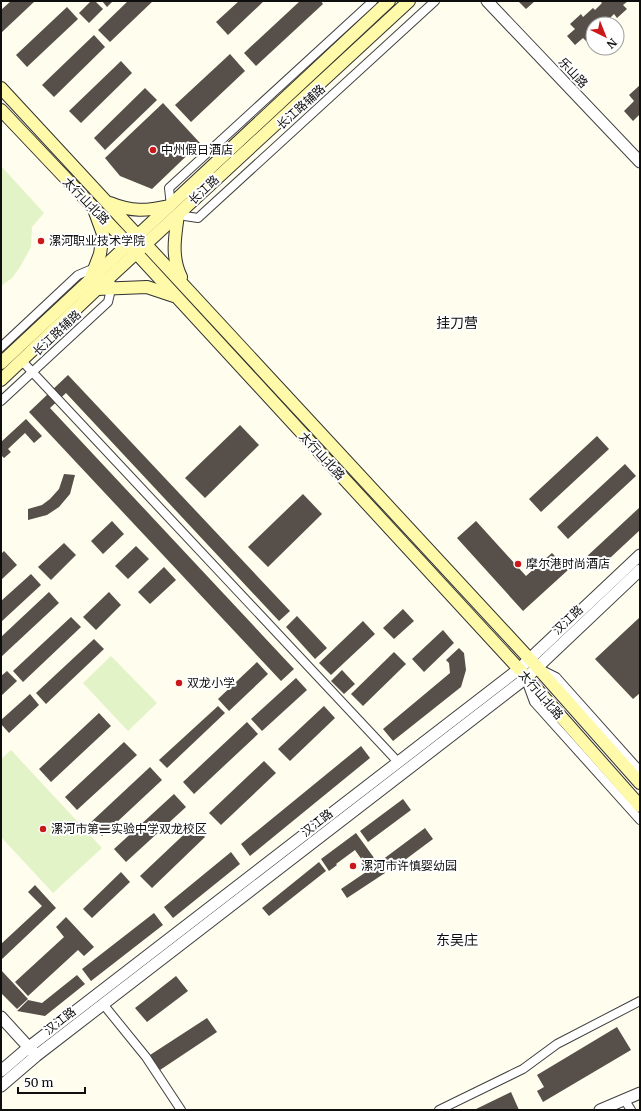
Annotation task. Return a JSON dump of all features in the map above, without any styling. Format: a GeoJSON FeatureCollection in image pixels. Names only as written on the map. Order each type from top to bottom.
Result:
{"type":"FeatureCollection","features":[{"type":"Feature","properties":{"kind":"main road","name":"长江路"},"geometry":{"type":"LineString","coordinates":[[1,380],[22,361],[93,285],[105,268],[132,249],[174,210],[389,1]]}},
{"type":"Feature","properties":{"kind":"main road","name":"长江路"},"geometry":{"type":"LineString","coordinates":[[174,210],[409,1]]}},
{"type":"Feature","properties":{"kind":"main road","name":"太行山北路"},"geometry":{"type":"LineString","coordinates":[[1,88],[533,664],[640,783]]}},
{"type":"Feature","properties":{"kind":"main road","name":"太行山北路"},"geometry":{"type":"LineString","coordinates":[[1,110],[132,249],[522,673],[640,806]]}},
{"type":"Feature","properties":{"kind":"main road"},"geometry":{"type":"LineString","coordinates":[[105,200],[125,209],[174,210],[174,245],[176,266],[186,287]]}},
{"type":"Feature","properties":{"kind":"main road"},"geometry":{"type":"LineString","coordinates":[[94,210],[102,234],[100,254],[105,268],[93,285],[112,288],[147,287],[174,296]]}},
{"type":"Feature","properties":{"kind":"main road","name":"长江路"},"geometry":{"type":"LineString","coordinates":[[1,363],[93,285]]}},
{"type":"Feature","properties":{"kind":"street"},"geometry":{"type":"LineString","coordinates":[[174,210],[169,188],[373,1]]}},
{"type":"Feature","properties":{"kind":"street","name":"长江路辅路"},"geometry":{"type":"LineString","coordinates":[[174,210],[198,218],[435,1]]}},
{"type":"Feature","properties":{"kind":"street","name":"乐山路"},"geometry":{"type":"LineString","coordinates":[[487,1],[640,162]]}},
{"type":"Feature","properties":{"kind":"street"},"geometry":{"type":"LineString","coordinates":[[1,347],[78,275],[105,268]]}},
{"type":"Feature","properties":{"kind":"street","name":"长江路辅路"},"geometry":{"type":"LineString","coordinates":[[1,401],[108,302],[112,288],[105,268]]}},
{"type":"Feature","properties":{"kind":"street"},"geometry":{"type":"LineString","coordinates":[[22,361],[398,762]]}},
{"type":"Feature","properties":{"kind":"street","name":"汉江路"},"geometry":{"type":"LineString","coordinates":[[533,664],[640,555]]}},
{"type":"Feature","properties":{"kind":"street","name":"汉江路"},"geometry":{"type":"LineString","coordinates":[[1,1086],[36,1056],[522,673],[640,570]]}},
{"type":"Feature","properties":{"kind":"street"},"geometry":{"type":"LineString","coordinates":[[533,664],[556,677],[640,771]]}},
{"type":"Feature","properties":{"kind":"street"},"geometry":{"type":"LineString","coordinates":[[522,673],[534,702],[640,820]]}},
{"type":"Feature","properties":{"kind":"street","name":"汉江路"},"geometry":{"type":"LineString","coordinates":[[1,1071],[29,1047],[398,762],[522,673]]}},
{"type":"Feature","properties":{"kind":"street"},"geometry":{"type":"LineString","coordinates":[[438,1110],[522,1069],[557,1044],[640,1001]]}},
{"type":"Feature","properties":{"kind":"street"},"geometry":{"type":"LineString","coordinates":[[103,1004],[146,1057],[181,1110]]}},
{"type":"Feature","properties":{"kind":"street"},"geometry":{"type":"LineString","coordinates":[[1,1017],[36,1056]]}},
{"type":"Feature","properties":{"kind":"street"},"geometry":{"type":"LineString","coordinates":[[600,1110],[640,1093]]}},
{"type":"Feature","properties":{"kind":"street"},"geometry":{"type":"LineString","coordinates":[[624,1099],[631,1110]]}},
{"type":"Feature","properties":{"kind":"green space"},"geometry":{"type":"Polygon","coordinates":[[[1,166],[44,213],[32,227],[31,247],[20,267],[12,278],[1,286],[1,166]]]}},
{"type":"Feature","properties":{"kind":"green space"},"geometry":{"type":"Polygon","coordinates":[[[111,656],[157,703],[128,731],[83,683],[111,656]]]}},
{"type":"Feature","properties":{"kind":"green space"},"geometry":{"type":"Polygon","coordinates":[[[11,750],[102,848],[53,893],[1,837],[1,759],[11,750]]]}},
{"type":"Feature","properties":{"kind":"building"},"geometry":{"type":"Polygon","coordinates":[[[11,1],[35,1],[1,33],[1,10],[11,1]]]}},
{"type":"Feature","properties":{"kind":"building"},"geometry":{"type":"Polygon","coordinates":[[[91,1],[95,1],[103,9],[89,23],[79,13],[91,1]]]}},
{"type":"Feature","properties":{"kind":"building"},"geometry":{"type":"Polygon","coordinates":[[[102,1],[113,1],[107,7],[102,1]]]}},
{"type":"Feature","properties":{"kind":"building"},"geometry":{"type":"Polygon","coordinates":[[[128,1],[153,1],[110,42],[98,30],[128,1]]]}},
{"type":"Feature","properties":{"kind":"building"},"geometry":{"type":"Polygon","coordinates":[[[239,1],[264,1],[228,35],[216,22],[239,1]]]}},
{"type":"Feature","properties":{"kind":"building"},"geometry":{"type":"Polygon","coordinates":[[[300,1],[321,1],[323,4],[256,66],[244,53],[300,1]]]}},
{"type":"Feature","properties":{"kind":"building"},"geometry":{"type":"Polygon","coordinates":[[[518,1],[535,1],[526,9],[518,1]]]}},
{"type":"Feature","properties":{"kind":"building"},"geometry":{"type":"Polygon","coordinates":[[[600,1],[628,1],[623,5],[627,9],[619,16],[616,16],[614,14],[612,16],[585,16],[585,40],[583,38],[575,45],[567,36],[575,29],[570,24],[581,14],[583,17],[593,8],[595,10],[602,3],[600,1]]]}},
{"type":"Feature","properties":{"kind":"building"},"geometry":{"type":"Polygon","coordinates":[[[67,7],[78,19],[27,67],[16,55],[67,7]]]}},
{"type":"Feature","properties":{"kind":"building"},"geometry":{"type":"Polygon","coordinates":[[[94,35],[105,47],[54,97],[42,85],[94,35]]]}},
{"type":"Feature","properties":{"kind":"building"},"geometry":{"type":"Polygon","coordinates":[[[230,54],[245,71],[191,122],[175,105],[230,54]]]}},
{"type":"Feature","properties":{"kind":"building"},"geometry":{"type":"Polygon","coordinates":[[[121,61],[132,73],[81,123],[69,111],[121,61]]]}},
{"type":"Feature","properties":{"kind":"building"},"geometry":{"type":"Polygon","coordinates":[[[640,85],[640,114],[633,121],[624,111],[634,101],[629,95],[640,85]]]}},
{"type":"Feature","properties":{"kind":"building"},"geometry":{"type":"Polygon","coordinates":[[[145,88],[157,100],[105,150],[94,138],[145,88]]]}},
{"type":"Feature","properties":{"kind":"building","name":"中州假日酒店"},"geometry":{"type":"Polygon","coordinates":[[[163,103],[200,143],[152,189],[120,176],[105,158],[163,103]]]}},
{"type":"Feature","properties":{"kind":"building"},"geometry":{"type":"Polygon","coordinates":[[[68,375],[290,611],[279,621],[66,393],[50,408],[294,669],[281,681],[29,412],[68,375]]]}},
{"type":"Feature","properties":{"kind":"building"},"geometry":{"type":"Polygon","coordinates":[[[26,419],[42,436],[34,443],[25,433],[8,449],[11,452],[4,458],[1,455],[1,442],[26,419]]]}},
{"type":"Feature","properties":{"kind":"building"},"geometry":{"type":"Polygon","coordinates":[[[240,425],[259,445],[205,498],[185,478],[240,425]]]}},
{"type":"Feature","properties":{"kind":"building"},"geometry":{"type":"Polygon","coordinates":[[[597,436],[609,449],[541,512],[529,499],[597,436]]]}},
{"type":"Feature","properties":{"kind":"building"},"geometry":{"type":"Polygon","coordinates":[[[625,464],[636,476],[568,539],[557,527],[625,464]]]}},
{"type":"Feature","properties":{"kind":"building"},"geometry":{"type":"Polygon","coordinates":[[[64,474],[75,475],[70,494],[59,507],[47,515],[28,520],[28,509],[42,505],[50,499],[59,489],[64,474]]]}},
{"type":"Feature","properties":{"kind":"building"},"geometry":{"type":"Polygon","coordinates":[[[303,494],[322,514],[268,567],[248,547],[303,494]]]}},
{"type":"Feature","properties":{"kind":"building"},"geometry":{"type":"Polygon","coordinates":[[[640,507],[640,530],[596,571],[584,559],[640,507]]]}},
{"type":"Feature","properties":{"kind":"building"},"geometry":{"type":"Polygon","coordinates":[[[112,521],[124,534],[103,554],[91,541],[112,521]]]}},
{"type":"Feature","properties":{"kind":"building","name":"摩尔港时尚酒店"},"geometry":{"type":"Polygon","coordinates":[[[476,521],[526,576],[552,553],[568,570],[523,611],[457,538],[476,521]]]}},
{"type":"Feature","properties":{"kind":"building"},"geometry":{"type":"Polygon","coordinates":[[[64,543],[76,555],[51,580],[38,567],[64,543]]]}},
{"type":"Feature","properties":{"kind":"building"},"geometry":{"type":"Polygon","coordinates":[[[136,546],[149,559],[128,579],[115,566],[136,546]]]}},
{"type":"Feature","properties":{"kind":"building"},"geometry":{"type":"Polygon","coordinates":[[[4,551],[17,565],[1,580],[1,554],[4,551]]]}},
{"type":"Feature","properties":{"kind":"building"},"geometry":{"type":"Polygon","coordinates":[[[164,567],[176,580],[150,604],[138,592],[164,567]]]}},
{"type":"Feature","properties":{"kind":"building"},"geometry":{"type":"Polygon","coordinates":[[[31,574],[41,585],[1,622],[1,601],[31,574]]]}},
{"type":"Feature","properties":{"kind":"building"},"geometry":{"type":"Polygon","coordinates":[[[49,592],[59,603],[1,657],[1,637],[49,592]]]}},
{"type":"Feature","properties":{"kind":"building"},"geometry":{"type":"Polygon","coordinates":[[[109,592],[121,605],[96,630],[83,617],[109,592]]]}},
{"type":"Feature","properties":{"kind":"building"},"geometry":{"type":"Polygon","coordinates":[[[403,609],[414,621],[394,639],[383,628],[403,609]]]}},
{"type":"Feature","properties":{"kind":"building"},"geometry":{"type":"Polygon","coordinates":[[[297,616],[327,648],[315,659],[286,627],[297,616]]]}},
{"type":"Feature","properties":{"kind":"building"},"geometry":{"type":"Polygon","coordinates":[[[71,617],[81,627],[23,682],[13,671],[71,617]]]}},
{"type":"Feature","properties":{"kind":"building"},"geometry":{"type":"Polygon","coordinates":[[[640,617],[640,693],[633,699],[595,659],[640,617]]]}},
{"type":"Feature","properties":{"kind":"building"},"geometry":{"type":"Polygon","coordinates":[[[363,621],[375,634],[331,675],[319,663],[363,621]]]}},
{"type":"Feature","properties":{"kind":"building"},"geometry":{"type":"Polygon","coordinates":[[[443,630],[454,643],[424,672],[412,659],[443,630]]]}},
{"type":"Feature","properties":{"kind":"building"},"geometry":{"type":"Polygon","coordinates":[[[94,639],[104,649],[46,704],[36,693],[94,639]]]}},
{"type":"Feature","properties":{"kind":"building"},"geometry":{"type":"Polygon","coordinates":[[[459,648],[464,653],[466,670],[461,687],[393,741],[383,729],[450,673],[449,663],[446,660],[459,648]]]}},
{"type":"Feature","properties":{"kind":"building"},"geometry":{"type":"Polygon","coordinates":[[[394,652],[406,664],[363,706],[351,694],[394,652]]]}},
{"type":"Feature","properties":{"kind":"building"},"geometry":{"type":"Polygon","coordinates":[[[257,662],[268,674],[229,711],[218,699],[257,662]]]}},
{"type":"Feature","properties":{"kind":"building"},"geometry":{"type":"Polygon","coordinates":[[[342,670],[355,684],[344,694],[331,681],[342,670]]]}},
{"type":"Feature","properties":{"kind":"building"},"geometry":{"type":"Polygon","coordinates":[[[7,671],[17,681],[1,696],[1,676],[7,671]]]}},
{"type":"Feature","properties":{"kind":"building"},"geometry":{"type":"Polygon","coordinates":[[[296,678],[307,690],[262,731],[251,719],[296,678]]]}},
{"type":"Feature","properties":{"kind":"building"},"geometry":{"type":"Polygon","coordinates":[[[30,694],[39,705],[9,733],[1,724],[1,720],[30,694]]]}},
{"type":"Feature","properties":{"kind":"building"},"geometry":{"type":"Polygon","coordinates":[[[218,706],[225,713],[167,768],[159,760],[218,706]]]}},
{"type":"Feature","properties":{"kind":"building"},"geometry":{"type":"Polygon","coordinates":[[[324,706],[335,718],[290,761],[278,749],[324,706]]]}},
{"type":"Feature","properties":{"kind":"building"},"geometry":{"type":"Polygon","coordinates":[[[99,713],[111,726],[51,782],[39,769],[99,713]]]}},
{"type":"Feature","properties":{"kind":"building"},"geometry":{"type":"Polygon","coordinates":[[[247,722],[258,734],[194,794],[183,782],[247,722]]]}},
{"type":"Feature","properties":{"kind":"building"},"geometry":{"type":"Polygon","coordinates":[[[124,742],[137,755],[77,810],[65,797],[124,742]]]}},
{"type":"Feature","properties":{"kind":"building"},"geometry":{"type":"Polygon","coordinates":[[[361,746],[370,758],[250,856],[241,844],[361,746]]]}},
{"type":"Feature","properties":{"kind":"building"},"geometry":{"type":"Polygon","coordinates":[[[264,761],[276,773],[221,825],[209,813],[264,761]]]}},
{"type":"Feature","properties":{"kind":"building"},"geometry":{"type":"Polygon","coordinates":[[[150,767],[162,780],[102,836],[90,823],[150,767]]]}},
{"type":"Feature","properties":{"kind":"building"},"geometry":{"type":"Polygon","coordinates":[[[174,794],[186,807],[126,862],[114,849],[174,794]]]}},
{"type":"Feature","properties":{"kind":"building"},"geometry":{"type":"Polygon","coordinates":[[[403,799],[411,810],[368,842],[360,831],[403,799]]]}},
{"type":"Feature","properties":{"kind":"building"},"geometry":{"type":"Polygon","coordinates":[[[194,825],[205,837],[152,888],[140,876],[194,825]]]}},
{"type":"Feature","properties":{"kind":"building"},"geometry":{"type":"Polygon","coordinates":[[[425,828],[433,839],[390,871],[382,860],[425,828]]]}},
{"type":"Feature","properties":{"kind":"building"},"geometry":{"type":"Polygon","coordinates":[[[356,833],[385,873],[347,898],[341,889],[369,870],[355,850],[329,871],[321,859],[356,833]]]}},
{"type":"Feature","properties":{"kind":"building"},"geometry":{"type":"Polygon","coordinates":[[[231,852],[240,864],[173,918],[164,907],[231,852]]]}},
{"type":"Feature","properties":{"kind":"building"},"geometry":{"type":"Polygon","coordinates":[[[319,862],[326,871],[269,916],[262,908],[319,862]]]}},
{"type":"Feature","properties":{"kind":"building"},"geometry":{"type":"Polygon","coordinates":[[[121,872],[130,882],[92,918],[83,909],[121,872]]]}},
{"type":"Feature","properties":{"kind":"building"},"geometry":{"type":"Polygon","coordinates":[[[35,885],[56,908],[1,960],[1,944],[42,906],[28,892],[35,885]]]}},
{"type":"Feature","properties":{"kind":"building"},"geometry":{"type":"Polygon","coordinates":[[[154,913],[163,925],[91,981],[82,969],[154,913]]]}},
{"type":"Feature","properties":{"kind":"building"},"geometry":{"type":"Polygon","coordinates":[[[66,917],[94,947],[84,956],[78,950],[28,996],[15,982],[64,937],[56,927],[66,917]]]}},
{"type":"Feature","properties":{"kind":"building"},"geometry":{"type":"Polygon","coordinates":[[[1,970],[28,999],[17,1009],[1,993],[1,970]]]}},
{"type":"Feature","properties":{"kind":"building"},"geometry":{"type":"Polygon","coordinates":[[[77,975],[85,984],[45,1016],[17,1011],[28,1000],[42,1003],[77,975]]]}},
{"type":"Feature","properties":{"kind":"building"},"geometry":{"type":"Polygon","coordinates":[[[176,976],[188,991],[147,1022],[135,1008],[176,976]]]}},
{"type":"Feature","properties":{"kind":"building"},"geometry":{"type":"Polygon","coordinates":[[[207,1018],[217,1032],[160,1070],[150,1055],[207,1018]]]}},
{"type":"Feature","properties":{"kind":"building"},"geometry":{"type":"Polygon","coordinates":[[[617,1027],[631,1050],[543,1102],[537,1091],[544,1087],[537,1075],[617,1027]]]}},
{"type":"Feature","properties":{"kind":"building"},"geometry":{"type":"Polygon","coordinates":[[[511,1092],[519,1110],[474,1110],[511,1092]]]}},
{"type":"Feature","properties":{"kind":"place","name":"中州假日酒店"},"geometry":{"type":"Point","coordinates":[153,150]}},
{"type":"Feature","properties":{"kind":"place","name":"漯河职业技术学院"},"geometry":{"type":"Point","coordinates":[41,241]}},
{"type":"Feature","properties":{"kind":"place","name":"摩尔港时尚酒店"},"geometry":{"type":"Point","coordinates":[518,564]}},
{"type":"Feature","properties":{"kind":"place","name":"双龙小学"},"geometry":{"type":"Point","coordinates":[179,683]}},
{"type":"Feature","properties":{"kind":"place","name":"漯河市第二实验中学双龙校区"},"geometry":{"type":"Point","coordinates":[43,829]}},
{"type":"Feature","properties":{"kind":"place","name":"漯河市许慎婴幼园"},"geometry":{"type":"Point","coordinates":[353,866]}},
{"type":"Feature","properties":{"kind":"district","name":"挂刀营"},"geometry":{"type":"Point","coordinates":[457,323]}},
{"type":"Feature","properties":{"kind":"district","name":"东吴庄"},"geometry":{"type":"Point","coordinates":[457,940]}}]}
